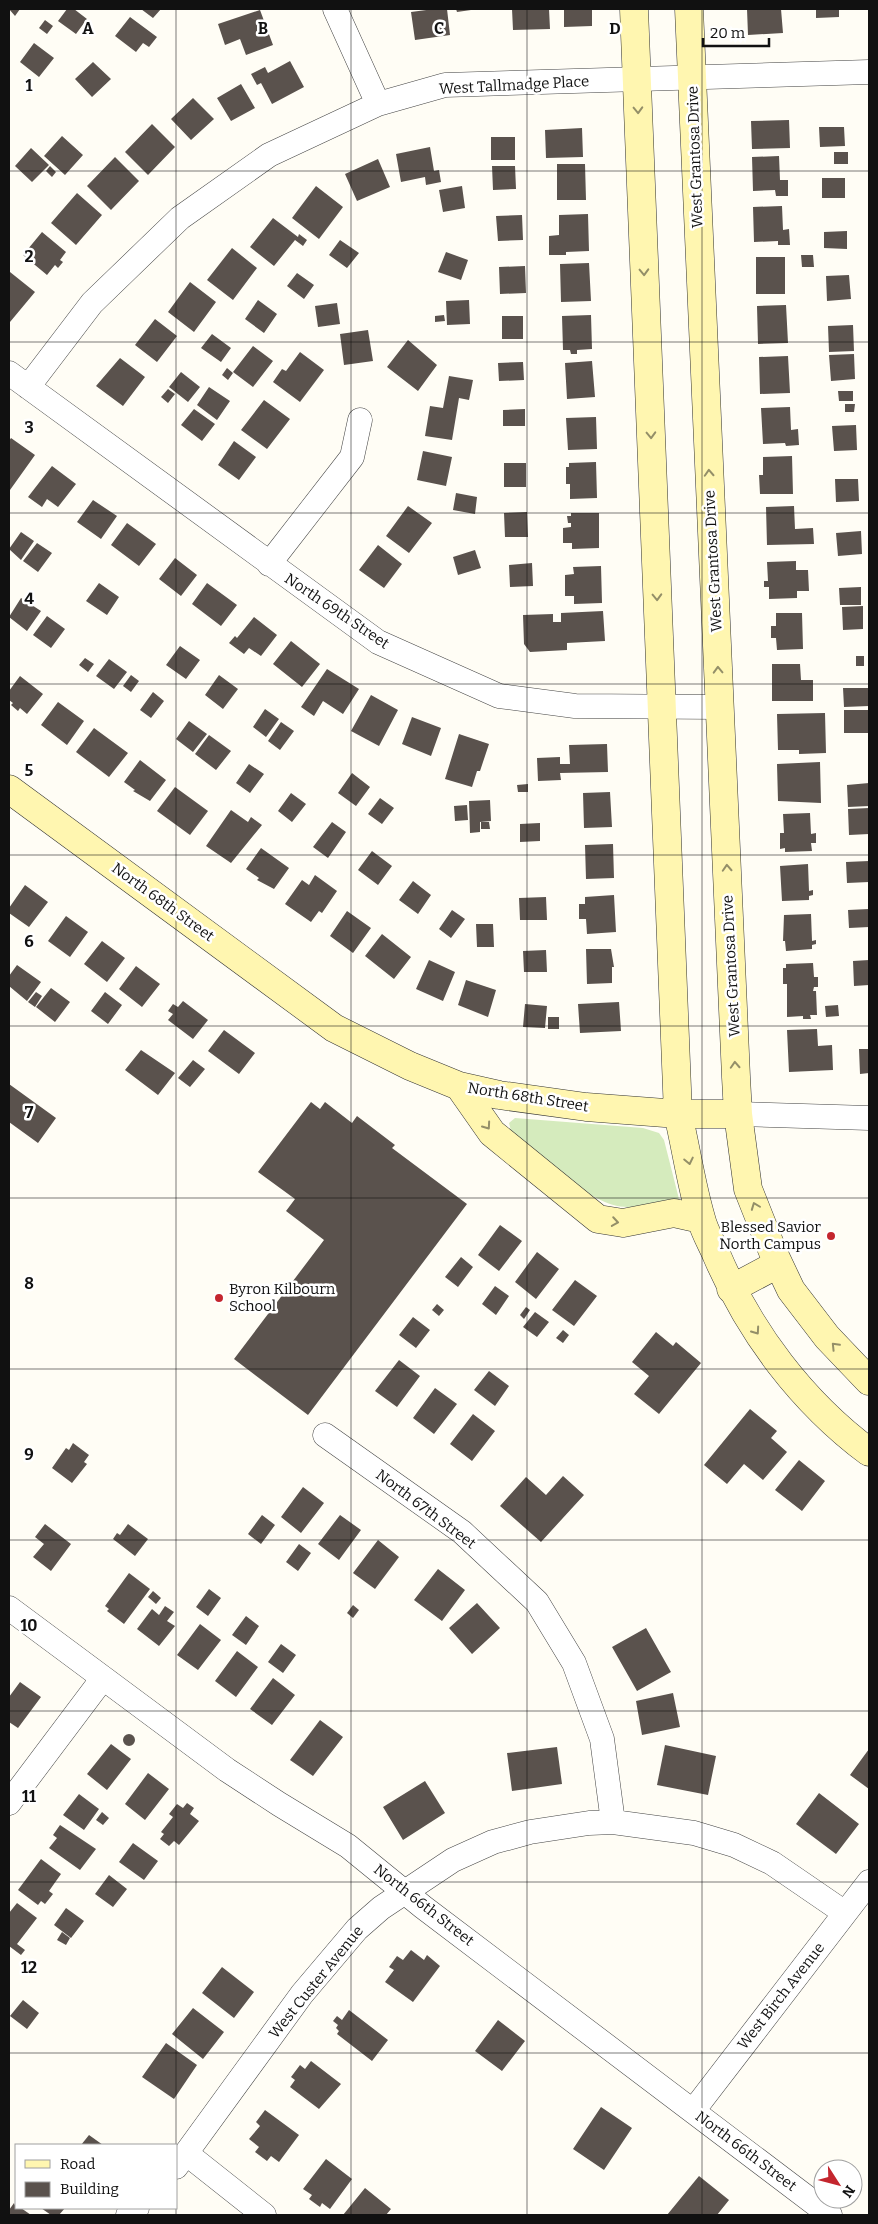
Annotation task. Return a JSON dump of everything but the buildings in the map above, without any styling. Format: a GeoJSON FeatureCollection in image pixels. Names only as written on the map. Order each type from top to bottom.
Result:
{"type":"FeatureCollection","features":[{"type":"Feature","properties":{"kind":"street"},"geometry":{"type":"LineString","coordinates":[[335,9],[378,104]]}},
{"type":"Feature","properties":{"kind":"street"},"geometry":{"type":"LineString","coordinates":[[634,9],[678,1114],[701,1219],[731,1289],[750,1321],[792,1380],[845,1434],[869,1452]]}},
{"type":"Feature","properties":{"kind":"street","name":"West Grantosa Drive"},"geometry":{"type":"LineString","coordinates":[[689,9],[738,1114]]}},
{"type":"Feature","properties":{"kind":"street","name":"West Tallmadge Place"},"geometry":{"type":"LineString","coordinates":[[28,387],[92,303],[180,218],[269,156],[378,104],[445,85],[869,72]]}},
{"type":"Feature","properties":{"kind":"street","name":"North 69th Street"},"geometry":{"type":"LineString","coordinates":[[9,373],[378,642],[499,696],[575,706],[720,706]]}},
{"type":"Feature","properties":{"kind":"street"},"geometry":{"type":"LineString","coordinates":[[269,564],[352,456],[360,420]]}},
{"type":"Feature","properties":{"kind":"street","name":"North 68th Street"},"geometry":{"type":"LineString","coordinates":[[9,789],[334,1028],[410,1066],[459,1086],[499,1095],[586,1107],[678,1114],[738,1114]]}},
{"type":"Feature","properties":{"kind":"street"},"geometry":{"type":"LineString","coordinates":[[459,1086],[492,1133],[598,1219],[623,1223],[674,1214],[701,1219]]}},
{"type":"Feature","properties":{"kind":"street"},"geometry":{"type":"LineString","coordinates":[[869,1118],[738,1114],[748,1188],[778,1264],[791,1290],[809,1314],[827,1337],[869,1381]]}},
{"type":"Feature","properties":{"kind":"street"},"geometry":{"type":"LineString","coordinates":[[731,1289],[778,1264]]}},
{"type":"Feature","properties":{"kind":"street","name":"North 67th Street"},"geometry":{"type":"LineString","coordinates":[[325,1435],[462,1532],[536,1602],[574,1663],[602,1739],[613,1822]]}},
{"type":"Feature","properties":{"kind":"street","name":"North 66th Street"},"geometry":{"type":"LineString","coordinates":[[9,1608],[227,1770],[348,1846],[830,2215]]}},
{"type":"Feature","properties":{"kind":"street"},"geometry":{"type":"LineString","coordinates":[[9,1803],[103,1678]]}},
{"type":"Feature","properties":{"kind":"street"},"geometry":{"type":"LineString","coordinates":[[613,1822],[694,1833],[734,1845],[772,1863],[845,1913]]}},
{"type":"Feature","properties":{"kind":"street","name":"West Custer Avenue"},"geometry":{"type":"LineString","coordinates":[[182,2160],[285,2017],[334,1954],[357,1929],[381,1908],[453,1860],[493,1842],[530,1832],[589,1823],[613,1822]]}},
{"type":"Feature","properties":{"kind":"street","name":"West Birch Avenue"},"geometry":{"type":"LineString","coordinates":[[693,2111],[869,1882]]}},
{"type":"Feature","properties":{"kind":"street"},"geometry":{"type":"LineString","coordinates":[[182,2160],[264,2215]]}},
{"type":"Feature","properties":{"kind":"green space"},"geometry":{"type":"Polygon","coordinates":[[[515,1118],[643,1128],[659,1133],[664,1140],[679,1199],[629,1207],[614,1205],[598,1199],[567,1178],[511,1131],[509,1123],[515,1118]]]}},
{"type":"Feature","properties":{"kind":"place","name":"Blessed Savior North Campus"},"geometry":{"type":"Point","coordinates":[831,1236]}},
{"type":"Feature","properties":{"kind":"place","name":"Byron Kilbourn School"},"geometry":{"type":"Point","coordinates":[219,1298]}}]}
